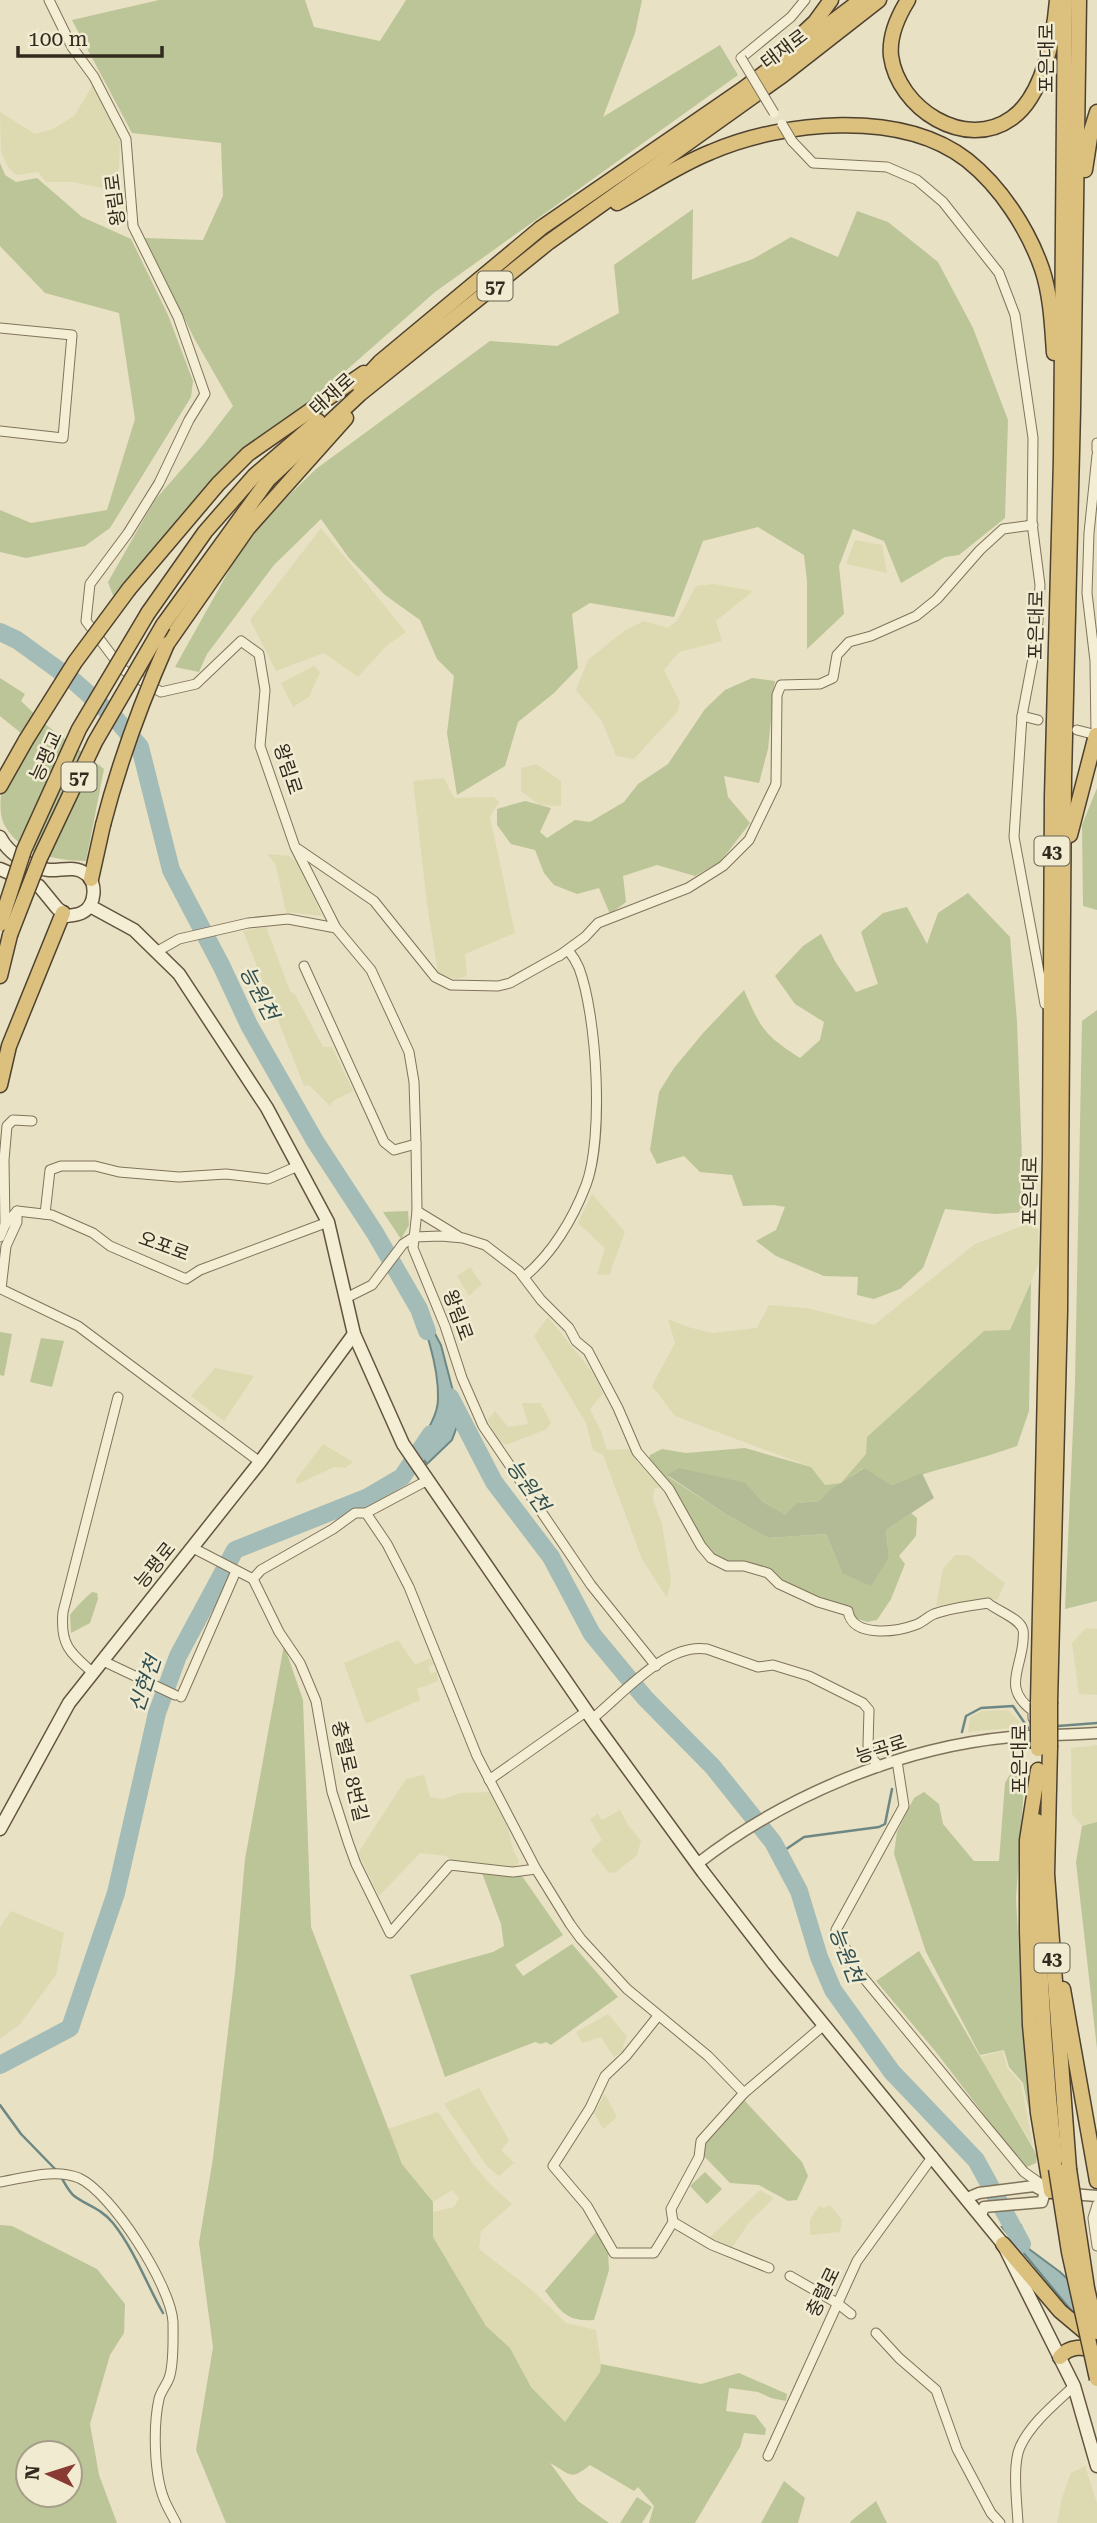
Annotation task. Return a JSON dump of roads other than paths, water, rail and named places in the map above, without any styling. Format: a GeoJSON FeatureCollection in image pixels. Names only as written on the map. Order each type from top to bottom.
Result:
{"type":"FeatureCollection","features":[{"type":"Feature","properties":{"kind":"highway"},"geometry":{"type":"LineString","coordinates":[[743,89],[815,22],[831,0]]}},
{"type":"Feature","properties":{"kind":"highway","name":"57"},"geometry":{"type":"LineString","coordinates":[[743,89],[861,0]]}},
{"type":"Feature","properties":{"kind":"highway","name":"태재로"},"geometry":{"type":"LineString","coordinates":[[0,976],[10,935],[40,858],[95,742],[163,625],[268,480],[386,365],[442,330],[549,242],[783,75],[879,0]]}},
{"type":"Feature","properties":{"kind":"highway"},"geometry":{"type":"LineString","coordinates":[[908,0],[897,21],[891,55],[903,89],[914,104],[948,124],[982,130],[999,126],[1014,117],[1036,88],[1051,43],[1057,0]]}},
{"type":"Feature","properties":{"kind":"highway","name":"포은대로"},"geometry":{"type":"LineString","coordinates":[[1044,1702],[1052,783],[1061,459],[1065,0]]}},
{"type":"Feature","properties":{"kind":"highway","name":"포은대로"},"geometry":{"type":"LineString","coordinates":[[1044,1702],[1060,1311],[1064,763],[1079,0]]}},
{"type":"Feature","properties":{"kind":"highway","name":"태재로"},"geometry":{"type":"LineString","coordinates":[[148,613],[205,532],[254,475],[386,365],[541,228],[743,89]]}},
{"type":"Feature","properties":{"kind":"highway"},"geometry":{"type":"LineString","coordinates":[[1074,307],[1086,153],[1097,111]]}},
{"type":"Feature","properties":{"kind":"highway"},"geometry":{"type":"LineString","coordinates":[[549,242],[675,169],[712,151],[779,131],[845,125],[907,134],[938,144],[967,160],[990,183],[1012,210],[1031,241],[1043,271],[1050,303],[1061,459]]}},
{"type":"Feature","properties":{"kind":"highway"},"geometry":{"type":"LineString","coordinates":[[0,786],[75,662],[129,589],[218,484],[248,454],[386,365]]}},
{"type":"Feature","properties":{"kind":"highway"},"geometry":{"type":"LineString","coordinates":[[91,878],[103,825],[128,742],[167,644],[248,528],[386,365]]}},
{"type":"Feature","properties":{"kind":"highway","name":"능평교"},"geometry":{"type":"LineString","coordinates":[[0,924],[24,850],[79,729],[148,613]]}},
{"type":"Feature","properties":{"kind":"highway"},"geometry":{"type":"LineString","coordinates":[[1064,881],[1070,835],[1096,735]]}},
{"type":"Feature","properties":{"kind":"highway"},"geometry":{"type":"LineString","coordinates":[[0,1084],[9,1046],[63,913]]}},
{"type":"Feature","properties":{"kind":"highway","name":"43"},"geometry":{"type":"LineString","coordinates":[[1040,1745],[1044,1702]]}},
{"type":"Feature","properties":{"kind":"highway","name":"포은대로"},"geometry":{"type":"LineString","coordinates":[[1040,1745],[1037,1930],[1046,2079],[1062,2169]]}},
{"type":"Feature","properties":{"kind":"highway","name":"포은대로"},"geometry":{"type":"LineString","coordinates":[[1040,1745],[1049,1795],[1047,1874],[1062,2169],[1069,2252],[1097,2379]]}},
{"type":"Feature","properties":{"kind":"highway"},"geometry":{"type":"LineString","coordinates":[[1038,1770],[1027,1840],[1027,1932],[1030,2025],[1046,2195]]}},
{"type":"Feature","properties":{"kind":"highway"},"geometry":{"type":"LineString","coordinates":[[1049,1795],[1059,1958],[1074,2060],[1097,2181]]}},
{"type":"Feature","properties":{"kind":"highway","name":"43"},"geometry":{"type":"LineString","coordinates":[[1062,2169],[1097,2332]]}},
{"type":"Feature","properties":{"kind":"highway"},"geometry":{"type":"LineString","coordinates":[[1003,2244],[1060,2311],[1097,2343]]}},
{"type":"Feature","properties":{"kind":"highway"},"geometry":{"type":"LineString","coordinates":[[1060,2357],[1069,2349],[1078,2347],[1097,2350]]}},
{"type":"Feature","properties":{"kind":"main road"},"geometry":{"type":"LineString","coordinates":[[0,837],[6,850],[37,867],[50,870],[69,868],[84,872],[91,878],[94,889],[90,906],[82,913],[67,916],[39,886],[0,869]]}},
{"type":"Feature","properties":{"kind":"main road"},"geometry":{"type":"LineString","coordinates":[[90,906],[134,930],[179,974],[267,1108],[328,1222],[354,1334],[402,1444],[697,1864],[824,2025],[933,2156],[973,2195],[1003,2244],[1074,2386],[1097,2466]]}},
{"type":"Feature","properties":{"kind":"main road","name":"능평로"},"geometry":{"type":"LineString","coordinates":[[0,1829],[69,1703],[260,1462],[354,1334]]}},
{"type":"Feature","properties":{"kind":"street","name":"왕림로"},"geometry":{"type":"LineString","coordinates":[[49,0],[72,47],[94,77],[126,139],[132,226],[178,317],[205,394],[189,419],[159,483],[128,533],[90,584],[86,621],[122,669],[161,692],[197,684],[241,641],[259,654],[265,690],[260,746],[295,847],[336,928],[371,970],[409,1052],[414,1082],[416,1144],[417,1211],[413,1248],[445,1326],[461,1378],[483,1426],[591,1585],[654,1667]]}},
{"type":"Feature","properties":{"kind":"street"},"geometry":{"type":"LineString","coordinates":[[805,0],[791,17],[740,58],[792,141],[813,163],[887,167],[917,180],[943,202],[999,273],[1015,315],[1033,438],[1032,525],[1040,584],[1037,637],[1022,716],[1014,837],[1051,1039]]}},
{"type":"Feature","properties":{"kind":"street"},"geometry":{"type":"LineString","coordinates":[[0,328],[72,335],[63,438],[0,432]]}},
{"type":"Feature","properties":{"kind":"street"},"geometry":{"type":"LineString","coordinates":[[1077,730],[1096,735],[1095,661],[1087,593],[1097,443]]}},
{"type":"Feature","properties":{"kind":"street"},"geometry":{"type":"LineString","coordinates":[[295,847],[374,901],[435,976],[451,985],[498,986],[510,983],[562,954],[585,937],[598,923],[688,888],[723,866],[748,840],[776,784],[777,695],[781,685],[820,684],[834,678],[837,655],[849,642],[871,636],[916,616],[937,599],[980,550],[1003,529],[1032,525]]}},
{"type":"Feature","properties":{"kind":"street"},"geometry":{"type":"LineString","coordinates":[[1022,716],[1038,720]]}},
{"type":"Feature","properties":{"kind":"street"},"geometry":{"type":"LineString","coordinates":[[156,952],[178,939],[248,923],[288,919],[336,928]]}},
{"type":"Feature","properties":{"kind":"street"},"geometry":{"type":"LineString","coordinates":[[524,1277],[548,1253],[570,1218],[587,1183],[594,1138],[593,1028],[580,971],[562,954]]}},
{"type":"Feature","properties":{"kind":"street"},"geometry":{"type":"LineString","coordinates":[[304,966],[384,1142],[394,1150],[416,1144]]}},
{"type":"Feature","properties":{"kind":"street"},"geometry":{"type":"LineString","coordinates":[[5,1224],[4,1160],[7,1126],[13,1120],[32,1121]]}},
{"type":"Feature","properties":{"kind":"street"},"geometry":{"type":"LineString","coordinates":[[45,1214],[50,1170],[61,1166],[95,1166],[119,1172],[179,1177],[226,1174],[268,1179],[298,1166]]}},
{"type":"Feature","properties":{"kind":"street"},"geometry":{"type":"LineString","coordinates":[[0,1237],[5,1224],[17,1211]]}},
{"type":"Feature","properties":{"kind":"street"},"geometry":{"type":"LineString","coordinates":[[17,1211],[17,1222],[6,1246],[1,1289],[78,1326],[260,1462]]}},
{"type":"Feature","properties":{"kind":"street","name":"오포로"},"geometry":{"type":"LineString","coordinates":[[17,1211],[45,1214],[93,1233],[110,1246],[186,1279],[200,1270],[328,1222]]}},
{"type":"Feature","properties":{"kind":"street"},"geometry":{"type":"LineString","coordinates":[[417,1211],[463,1238]]}},
{"type":"Feature","properties":{"kind":"street"},"geometry":{"type":"LineString","coordinates":[[346,1297],[374,1283],[403,1244],[414,1237],[463,1238],[485,1245],[499,1254],[524,1277],[587,1351],[618,1408],[637,1452],[669,1489],[701,1546],[711,1558],[727,1566],[744,1566],[768,1573],[779,1584],[818,1602],[848,1611],[856,1626],[878,1631],[906,1628],[932,1615],[988,1603],[1019,1623],[1024,1630],[1023,1646],[1015,1671],[1015,1687],[1022,1702],[1033,1711],[1040,1745]]}},
{"type":"Feature","properties":{"kind":"street"},"geometry":{"type":"LineString","coordinates":[[92,1672],[70,1652],[61,1631],[63,1612],[118,1397]]}},
{"type":"Feature","properties":{"kind":"street"},"geometry":{"type":"LineString","coordinates":[[193,1548],[253,1579],[261,1570],[333,1529],[355,1513],[366,1513],[428,1479]]}},
{"type":"Feature","properties":{"kind":"street"},"geometry":{"type":"LineString","coordinates":[[366,1513],[387,1544],[404,1577],[489,1780],[536,1869],[581,1939],[627,1989],[708,2056],[744,2093]]}},
{"type":"Feature","properties":{"kind":"street"},"geometry":{"type":"LineString","coordinates":[[103,1661],[178,1696],[234,1570]]}},
{"type":"Feature","properties":{"kind":"street","name":"충렬로 8번길"},"geometry":{"type":"LineString","coordinates":[[253,1579],[279,1632],[300,1663],[316,1701],[332,1791],[348,1842],[390,1933],[450,1865],[513,1872],[536,1869]]}},
{"type":"Feature","properties":{"kind":"street"},"geometry":{"type":"LineString","coordinates":[[489,1780],[594,1714],[668,1656],[700,1648],[758,1667],[773,1665],[809,1676],[852,1696],[869,1710],[868,1745],[870,1755],[879,1767]]}},
{"type":"Feature","properties":{"kind":"street","name":"능곡로"},"geometry":{"type":"LineString","coordinates":[[697,1864],[737,1836],[810,1793],[897,1761],[952,1746],[1012,1737],[1040,1745],[1097,1733]]}},
{"type":"Feature","properties":{"kind":"street"},"geometry":{"type":"LineString","coordinates":[[897,1761],[904,1805],[836,1930],[857,1970],[1046,2195]]}},
{"type":"Feature","properties":{"kind":"street"},"geometry":{"type":"LineString","coordinates":[[658,2016],[626,2056],[605,2076],[590,2108],[553,2166],[587,2206],[614,2253],[654,2253],[673,2221],[671,2209],[699,2157],[701,2141],[744,2093],[824,2025]]}},
{"type":"Feature","properties":{"kind":"street","name":"충렬로"},"geometry":{"type":"LineString","coordinates":[[768,2456],[858,2261],[933,2156]]}},
{"type":"Feature","properties":{"kind":"street"},"geometry":{"type":"LineString","coordinates":[[0,2182],[52,2174],[78,2178],[97,2191],[125,2222],[171,2306],[173,2323],[170,2376],[159,2396],[156,2422],[157,2470],[163,2499],[176,2523]]}},
{"type":"Feature","properties":{"kind":"street"},"geometry":{"type":"LineString","coordinates":[[973,2195],[1034,2186],[1046,2195]]}},
{"type":"Feature","properties":{"kind":"street"},"geometry":{"type":"LineString","coordinates":[[982,2211],[1046,2195],[1097,2196]]}},
{"type":"Feature","properties":{"kind":"street"},"geometry":{"type":"LineString","coordinates":[[1097,2205],[1093,2218],[1097,2246]]}},
{"type":"Feature","properties":{"kind":"street"},"geometry":{"type":"LineString","coordinates":[[673,2221],[712,2245],[769,2268]]}},
{"type":"Feature","properties":{"kind":"street"},"geometry":{"type":"LineString","coordinates":[[790,2276],[851,2314]]}},
{"type":"Feature","properties":{"kind":"street"},"geometry":{"type":"LineString","coordinates":[[876,2333],[899,2358],[936,2390],[957,2449],[991,2513],[1000,2523]]}},
{"type":"Feature","properties":{"kind":"street"},"geometry":{"type":"LineString","coordinates":[[1018,2523],[1017,2460],[1020,2446],[1045,2413],[1074,2386]]}},
{"type":"Feature","properties":{"kind":"water"},"geometry":{"type":"Polygon","coordinates":[[[408,1290],[441,1345],[460,1418],[452,1440],[427,1464],[416,1448],[436,1412],[438,1386],[420,1314],[408,1290]]]}},
{"type":"Feature","properties":{"kind":"water"},"geometry":{"type":"Polygon","coordinates":[[[1021,2225],[1029,2249],[1060,2272],[1097,2306],[1097,2335],[1075,2315],[1002,2227],[1021,2225]]]}},
{"type":"Feature","properties":{"kind":"waterway","name":"능원천"},"geometry":{"type":"LineString","coordinates":[[0,632],[17,640],[75,682],[115,718],[140,747],[171,870],[249,1025],[315,1141],[375,1233],[419,1309],[427,1331]]}},
{"type":"Feature","properties":{"kind":"waterway","name":"능원천"},"geometry":{"type":"LineString","coordinates":[[450,1397],[494,1482],[551,1557],[592,1634],[645,1698],[713,1767],[773,1842],[799,1891],[819,1957],[833,1990],[892,2072],[976,2160],[1022,2244]]}},
{"type":"Feature","properties":{"kind":"waterway","name":"신현천"},"geometry":{"type":"LineString","coordinates":[[0,2065],[70,2028],[116,1893],[157,1713],[178,1656],[235,1550],[368,1497],[402,1477],[431,1434]]}},
{"type":"Feature","properties":{"kind":"waterway"},"geometry":{"type":"LineString","coordinates":[[962,1732],[966,1716],[981,1708],[1013,1706],[1028,1728]]}},
{"type":"Feature","properties":{"kind":"waterway"},"geometry":{"type":"LineString","coordinates":[[1058,1726],[1097,1723]]}},
{"type":"Feature","properties":{"kind":"waterway"},"geometry":{"type":"LineString","coordinates":[[779,1854],[804,1837],[885,1824],[892,1789]]}},
{"type":"Feature","properties":{"kind":"waterway"},"geometry":{"type":"LineString","coordinates":[[0,2105],[21,2134],[57,2171]]}},
{"type":"Feature","properties":{"kind":"waterway"},"geometry":{"type":"LineString","coordinates":[[61,2177],[73,2195],[113,2223],[134,2256],[163,2313]]}}]}
